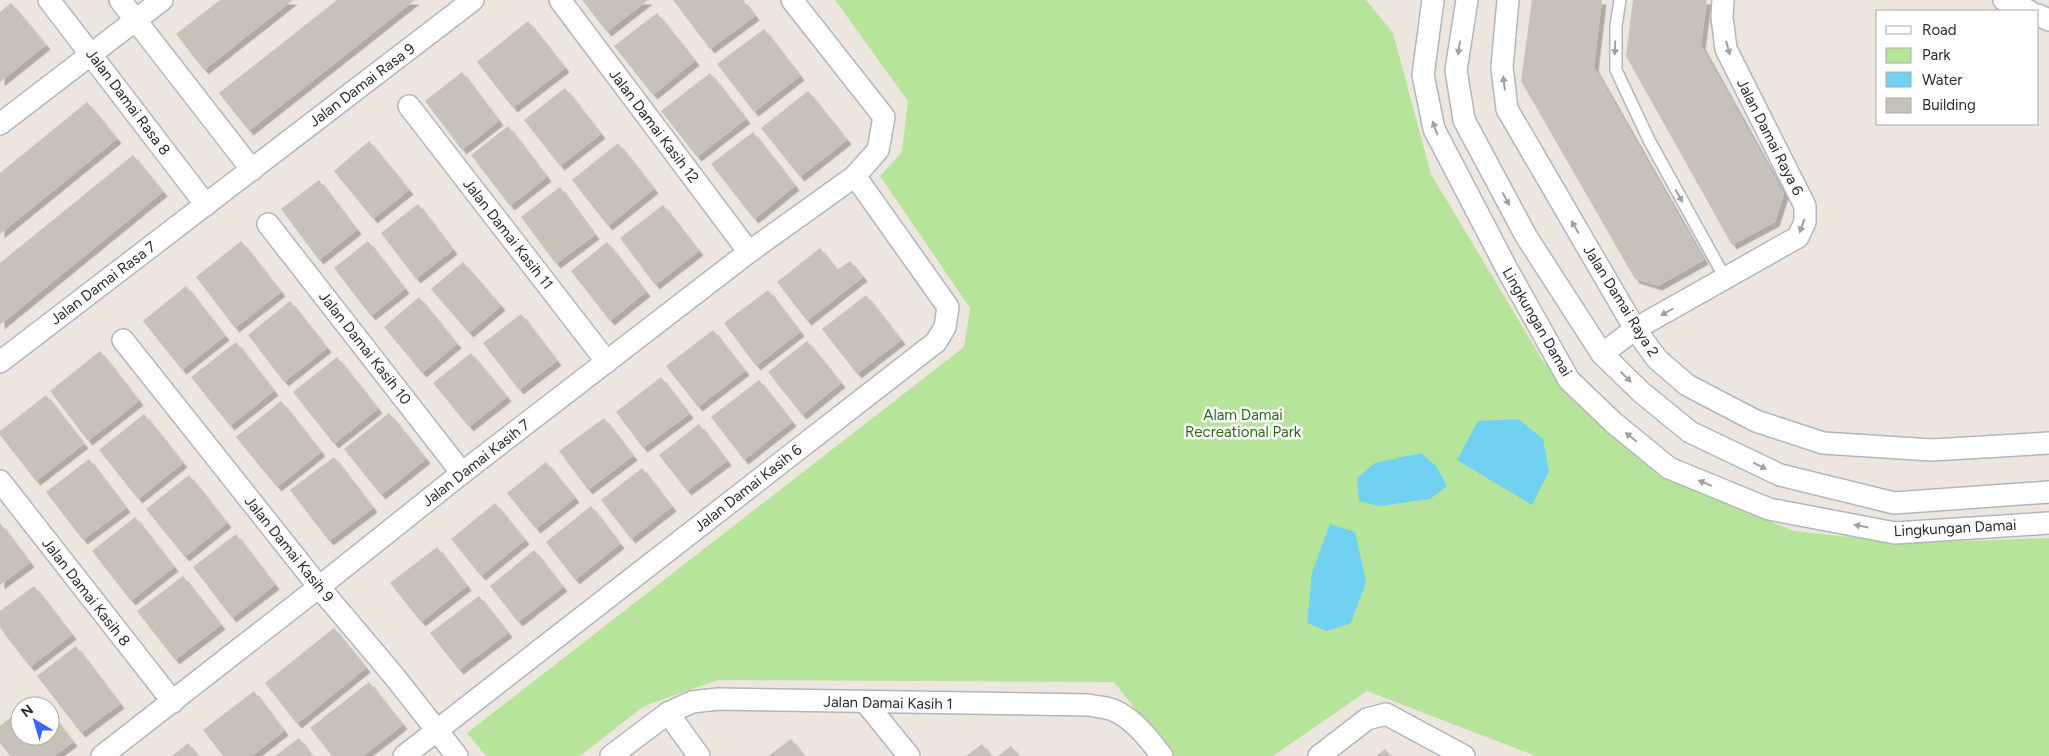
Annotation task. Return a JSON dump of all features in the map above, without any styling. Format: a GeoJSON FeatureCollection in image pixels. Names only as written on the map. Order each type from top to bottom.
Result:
{"type":"FeatureCollection","features":[{"type":"Feature","properties":{"kind":"street","name":"Jalan Damai Rasa 8"},"geometry":{"type":"LineString","coordinates":[[50,0],[206,205]]}},
{"type":"Feature","properties":{"kind":"street"},"geometry":{"type":"LineString","coordinates":[[120,0],[252,170]]}},
{"type":"Feature","properties":{"kind":"street"},"geometry":{"type":"LineString","coordinates":[[0,124],[162,0]]}},
{"type":"Feature","properties":{"kind":"street","name":"Jalan Damai Rasa 9"},"geometry":{"type":"LineString","coordinates":[[206,205],[473,0]]}},
{"type":"Feature","properties":{"kind":"street","name":"Jalan Damai Kasih 12"},"geometry":{"type":"LineString","coordinates":[[560,0],[749,252]]}},
{"type":"Feature","properties":{"kind":"street","name":"Jalan Damai Kasih 7"},"geometry":{"type":"LineString","coordinates":[[102,756],[319,588],[462,473],[749,252],[855,176],[878,150],[884,116],[792,0]]}},
{"type":"Feature","properties":{"kind":"street","name":"Lingkungan Damai"},"geometry":{"type":"LineString","coordinates":[[1433,0],[1423,75],[1434,129],[1508,271],[1569,380],[1614,423],[1669,468],[1769,509],[1895,533],[2049,523]]}},
{"type":"Feature","properties":{"kind":"street","name":"Lingkungan Damai"},"geometry":{"type":"LineString","coordinates":[[1467,0],[1456,70],[1464,120],[1526,236],[1602,354],[1641,392],[1690,432],[1780,475],[1894,503],[2049,492]]}},
{"type":"Feature","properties":{"kind":"street","name":"Jalan Damai Raya 2"},"geometry":{"type":"LineString","coordinates":[[1508,0],[1502,67],[1507,109],[1635,329],[1657,359],[1687,385],[1756,422],[1823,443],[1932,450],[2049,443]]}},
{"type":"Feature","properties":{"kind":"street","name":"Jalan Damai Raya 6"},"geometry":{"type":"LineString","coordinates":[[1602,354],[1635,329],[1798,237],[1805,222],[1806,206],[1726,49],[1722,17],[1723,0]]}},
{"type":"Feature","properties":{"kind":"street"},"geometry":{"type":"LineString","coordinates":[[2004,0],[2027,10]]}},
{"type":"Feature","properties":{"kind":"street","name":"Jalan Damai Kasih 11"},"geometry":{"type":"LineString","coordinates":[[409,106],[607,362]]}},
{"type":"Feature","properties":{"kind":"street","name":"Jalan Damai Kasih 6"},"geometry":{"type":"LineString","coordinates":[[404,756],[936,342],[945,327],[948,307],[855,176]]}},
{"type":"Feature","properties":{"kind":"street","name":"Jalan Damai Rasa 7"},"geometry":{"type":"LineString","coordinates":[[0,362],[206,205]]}},
{"type":"Feature","properties":{"kind":"street","name":"Jalan Damai Kasih 10"},"geometry":{"type":"LineString","coordinates":[[268,224],[462,473]]}},
{"type":"Feature","properties":{"kind":"street","name":"Jalan Damai Kasih 9"},"geometry":{"type":"LineString","coordinates":[[123,340],[319,588],[394,676],[457,756]]}},
{"type":"Feature","properties":{"kind":"street","name":"Jalan Damai Kasih 8"},"geometry":{"type":"LineString","coordinates":[[0,481],[173,702]]}},
{"type":"Feature","properties":{"kind":"street","name":"Jalan Damai Kasih 1"},"geometry":{"type":"LineString","coordinates":[[611,756],[668,713],[692,702],[718,699],[1097,707],[1113,710],[1132,723],[1149,738],[1162,756]]}},
{"type":"Feature","properties":{"kind":"street"},"geometry":{"type":"LineString","coordinates":[[866,703],[909,756]]}},
{"type":"Feature","properties":{"kind":"street"},"geometry":{"type":"LineString","coordinates":[[668,713],[699,756]]}},
{"type":"Feature","properties":{"kind":"street"},"geometry":{"type":"LineString","coordinates":[[1319,756],[1368,719],[1386,714],[1464,756]]}},
{"type":"Feature","properties":{"kind":"lane"},"geometry":{"type":"LineString","coordinates":[[1620,0],[1616,26],[1616,70],[1626,95],[1649,140],[1725,278]]}},
{"type":"Feature","properties":{"kind":"green space","name":"Alam Damai Recreational Park"},"geometry":{"type":"Polygon","coordinates":[[[835,0],[1366,0],[1393,33],[1431,174],[1543,361],[1656,474],[1794,531],[1906,543],[2049,538],[2049,756],[1536,756],[1367,691],[1273,756],[1172,756],[1114,682],[718,680],[644,706],[580,756],[486,756],[467,733],[964,347],[970,308],[880,176],[902,152],[908,101],[835,0]]]}},
{"type":"Feature","properties":{"kind":"water"},"geometry":{"type":"Polygon","coordinates":[[[1518,419],[1543,439],[1549,471],[1532,505],[1457,460],[1478,421],[1518,419]]]}},
{"type":"Feature","properties":{"kind":"water"},"geometry":{"type":"Polygon","coordinates":[[[1421,453],[1436,466],[1447,486],[1430,499],[1379,506],[1359,501],[1357,478],[1375,463],[1421,453]]]}},
{"type":"Feature","properties":{"kind":"water"},"geometry":{"type":"Polygon","coordinates":[[[1330,524],[1355,532],[1366,582],[1351,623],[1327,631],[1307,623],[1312,573],[1330,524]]]}},
{"type":"Feature","properties":{"kind":"building"},"geometry":{"type":"Polygon","coordinates":[[[220,0],[293,0],[204,70],[176,34],[220,0]]]}},
{"type":"Feature","properties":{"kind":"building"},"geometry":{"type":"Polygon","coordinates":[[[337,0],[415,0],[249,131],[219,93],[337,0]]]}},
{"type":"Feature","properties":{"kind":"building"},"geometry":{"type":"Polygon","coordinates":[[[582,0],[648,0],[607,32],[582,0]]]}},
{"type":"Feature","properties":{"kind":"building"},"geometry":{"type":"Polygon","coordinates":[[[673,0],[743,0],[755,16],[710,49],[673,0]]]}},
{"type":"Feature","properties":{"kind":"building"},"geometry":{"type":"Polygon","coordinates":[[[1532,0],[1602,0],[1594,67],[1704,260],[1658,286],[1635,279],[1521,81],[1532,0]]]}},
{"type":"Feature","properties":{"kind":"building"},"geometry":{"type":"Polygon","coordinates":[[[1633,0],[1707,0],[1701,45],[1784,194],[1775,222],[1732,245],[1626,56],[1633,0]]]}},
{"type":"Feature","properties":{"kind":"building"},"geometry":{"type":"Polygon","coordinates":[[[11,3],[46,45],[0,82],[0,12],[11,3]]]}},
{"type":"Feature","properties":{"kind":"building"},"geometry":{"type":"Polygon","coordinates":[[[657,13],[695,61],[653,95],[614,46],[657,13]]]}},
{"type":"Feature","properties":{"kind":"building"},"geometry":{"type":"Polygon","coordinates":[[[528,21],[565,68],[513,108],[477,62],[528,21]]]}},
{"type":"Feature","properties":{"kind":"building"},"geometry":{"type":"Polygon","coordinates":[[[764,29],[800,76],[754,112],[717,64],[764,29]]]}},
{"type":"Feature","properties":{"kind":"building"},"geometry":{"type":"Polygon","coordinates":[[[462,72],[499,121],[462,150],[425,101],[462,72]]]}},
{"type":"Feature","properties":{"kind":"building"},"geometry":{"type":"Polygon","coordinates":[[[710,73],[746,119],[697,157],[661,111],[710,73]]]}},
{"type":"Feature","properties":{"kind":"building"},"geometry":{"type":"Polygon","coordinates":[[[565,88],[601,134],[560,166],[524,120],[565,88]]]}},
{"type":"Feature","properties":{"kind":"building"},"geometry":{"type":"Polygon","coordinates":[[[808,91],[847,140],[800,177],[761,128],[808,91]]]}},
{"type":"Feature","properties":{"kind":"building"},"geometry":{"type":"Polygon","coordinates":[[[87,102],[117,139],[0,234],[0,173],[87,102]]]}},
{"type":"Feature","properties":{"kind":"building"},"geometry":{"type":"Polygon","coordinates":[[[508,126],[547,177],[510,206],[471,155],[508,126]]]}},
{"type":"Feature","properties":{"kind":"building"},"geometry":{"type":"Polygon","coordinates":[[[753,132],[795,186],[754,219],[711,164],[753,132]]]}},
{"type":"Feature","properties":{"kind":"building"},"geometry":{"type":"Polygon","coordinates":[[[369,141],[409,190],[373,219],[334,171],[369,141]]]}},
{"type":"Feature","properties":{"kind":"building"},"geometry":{"type":"Polygon","coordinates":[[[618,143],[654,189],[608,226],[572,180],[618,143]]]}},
{"type":"Feature","properties":{"kind":"building"},"geometry":{"type":"Polygon","coordinates":[[[133,155],[163,192],[0,325],[0,263],[133,155]]]}},
{"type":"Feature","properties":{"kind":"building"},"geometry":{"type":"Polygon","coordinates":[[[319,180],[357,230],[319,260],[281,209],[319,180]]]}},
{"type":"Feature","properties":{"kind":"building"},"geometry":{"type":"Polygon","coordinates":[[[560,187],[595,235],[556,264],[521,217],[560,187]]]}},
{"type":"Feature","properties":{"kind":"building"},"geometry":{"type":"Polygon","coordinates":[[[418,204],[453,250],[416,279],[381,233],[418,204]]]}},
{"type":"Feature","properties":{"kind":"building"},"geometry":{"type":"Polygon","coordinates":[[[663,205],[699,251],[655,285],[620,238],[663,205]]]}},
{"type":"Feature","properties":{"kind":"building"},"geometry":{"type":"Polygon","coordinates":[[[241,241],[281,292],[235,328],[196,277],[241,241]]]}},
{"type":"Feature","properties":{"kind":"building"},"geometry":{"type":"Polygon","coordinates":[[[368,241],[405,289],[371,316],[334,268],[368,241]]]}},
{"type":"Feature","properties":{"kind":"building"},"geometry":{"type":"Polygon","coordinates":[[[607,242],[646,292],[610,321],[571,271],[607,242]]]}},
{"type":"Feature","properties":{"kind":"building"},"geometry":{"type":"Polygon","coordinates":[[[820,248],[837,270],[850,261],[863,277],[807,321],[777,282],[820,248]]]}},
{"type":"Feature","properties":{"kind":"building"},"geometry":{"type":"Polygon","coordinates":[[[463,262],[501,306],[469,333],[431,289],[463,262]]]}},
{"type":"Feature","properties":{"kind":"building"},"geometry":{"type":"Polygon","coordinates":[[[186,286],[225,336],[182,370],[143,321],[186,286]]]}},
{"type":"Feature","properties":{"kind":"building"},"geometry":{"type":"Polygon","coordinates":[[[768,290],[800,332],[756,366],[724,323],[768,290]]]}},
{"type":"Feature","properties":{"kind":"building"},"geometry":{"type":"Polygon","coordinates":[[[866,295],[901,340],[857,374],[822,329],[866,295]]]}},
{"type":"Feature","properties":{"kind":"building"},"geometry":{"type":"Polygon","coordinates":[[[419,297],[457,344],[422,373],[384,327],[419,297]]]}},
{"type":"Feature","properties":{"kind":"building"},"geometry":{"type":"Polygon","coordinates":[[[290,301],[327,348],[284,382],[248,335],[290,301]]]}},
{"type":"Feature","properties":{"kind":"building"},"geometry":{"type":"Polygon","coordinates":[[[521,314],[557,361],[519,390],[483,343],[521,314]]]}},
{"type":"Feature","properties":{"kind":"building"},"geometry":{"type":"Polygon","coordinates":[[[713,330],[745,371],[698,407],[666,366],[713,330]]]}},
{"type":"Feature","properties":{"kind":"building"},"geometry":{"type":"Polygon","coordinates":[[[807,341],[841,383],[802,415],[768,372],[807,341]]]}},
{"type":"Feature","properties":{"kind":"building"},"geometry":{"type":"Polygon","coordinates":[[[236,342],[274,391],[230,426],[191,377],[236,342]]]}},
{"type":"Feature","properties":{"kind":"building"},"geometry":{"type":"Polygon","coordinates":[[[100,351],[139,401],[88,441],[50,391],[100,351]]]}},
{"type":"Feature","properties":{"kind":"building"},"geometry":{"type":"Polygon","coordinates":[[[471,353],[507,397],[469,427],[433,383],[471,353]]]}},
{"type":"Feature","properties":{"kind":"building"},"geometry":{"type":"Polygon","coordinates":[[[337,357],[378,409],[334,444],[293,392],[337,357]]]}},
{"type":"Feature","properties":{"kind":"building"},"geometry":{"type":"Polygon","coordinates":[[[661,377],[689,414],[643,448],[616,412],[661,377]]]}},
{"type":"Feature","properties":{"kind":"building"},"geometry":{"type":"Polygon","coordinates":[[[759,380],[792,422],[744,460],[711,417],[759,380]]]}},
{"type":"Feature","properties":{"kind":"building"},"geometry":{"type":"Polygon","coordinates":[[[46,395],[84,444],[36,481],[0,435],[0,431],[46,395]]]}},
{"type":"Feature","properties":{"kind":"building"},"geometry":{"type":"Polygon","coordinates":[[[281,401],[321,452],[277,487],[236,437],[281,401]]]}},
{"type":"Feature","properties":{"kind":"building"},"geometry":{"type":"Polygon","coordinates":[[[389,413],[426,459],[381,495],[344,449],[389,413]]]}},
{"type":"Feature","properties":{"kind":"building"},"geometry":{"type":"Polygon","coordinates":[[[144,414],[183,463],[138,499],[99,450],[144,414]]]}},
{"type":"Feature","properties":{"kind":"building"},"geometry":{"type":"Polygon","coordinates":[[[604,418],[633,456],[588,490],[559,451],[604,418]]]}},
{"type":"Feature","properties":{"kind":"building"},"geometry":{"type":"Polygon","coordinates":[[[699,424],[727,461],[687,491],[659,455],[699,424]]]}},
{"type":"Feature","properties":{"kind":"building"},"geometry":{"type":"Polygon","coordinates":[[[334,457],[373,508],[329,541],[290,490],[334,457]]]}},
{"type":"Feature","properties":{"kind":"building"},"geometry":{"type":"Polygon","coordinates":[[[89,459],[126,508],[83,540],[46,492],[89,459]]]}},
{"type":"Feature","properties":{"kind":"building"},"geometry":{"type":"Polygon","coordinates":[[[546,462],[575,498],[536,529],[507,493],[546,462]]]}},
{"type":"Feature","properties":{"kind":"building"},"geometry":{"type":"Polygon","coordinates":[[[642,468],[672,507],[631,539],[601,500],[642,468]]]}},
{"type":"Feature","properties":{"kind":"building"},"geometry":{"type":"Polygon","coordinates":[[[189,475],[227,523],[185,557],[146,509],[189,475]]]}},
{"type":"Feature","properties":{"kind":"building"},"geometry":{"type":"Polygon","coordinates":[[[495,503],[525,540],[481,576],[451,539],[495,503]]]}},
{"type":"Feature","properties":{"kind":"building"},"geometry":{"type":"Polygon","coordinates":[[[591,506],[620,544],[575,580],[546,542],[591,506]]]}},
{"type":"Feature","properties":{"kind":"building"},"geometry":{"type":"Polygon","coordinates":[[[135,517],[174,567],[131,601],[92,551],[135,517]]]}},
{"type":"Feature","properties":{"kind":"building"},"geometry":{"type":"Polygon","coordinates":[[[0,523],[30,563],[0,585],[0,523]]]}},
{"type":"Feature","properties":{"kind":"building"},"geometry":{"type":"Polygon","coordinates":[[[236,534],[275,585],[232,618],[193,567],[236,534]]]}},
{"type":"Feature","properties":{"kind":"building"},"geometry":{"type":"Polygon","coordinates":[[[437,547],[467,586],[421,622],[390,583],[437,547]]]}},
{"type":"Feature","properties":{"kind":"building"},"geometry":{"type":"Polygon","coordinates":[[[534,550],[563,587],[518,622],[490,586],[534,550]]]}},
{"type":"Feature","properties":{"kind":"building"},"geometry":{"type":"Polygon","coordinates":[[[183,576],[221,625],[175,660],[137,611],[183,576]]]}},
{"type":"Feature","properties":{"kind":"building"},"geometry":{"type":"Polygon","coordinates":[[[34,586],[72,635],[30,667],[0,628],[0,611],[34,586]]]}},
{"type":"Feature","properties":{"kind":"building"},"geometry":{"type":"Polygon","coordinates":[[[479,596],[508,633],[459,670],[430,633],[479,596]]]}},
{"type":"Feature","properties":{"kind":"building"},"geometry":{"type":"Polygon","coordinates":[[[334,628],[366,668],[297,724],[265,683],[334,628]]]}},
{"type":"Feature","properties":{"kind":"building"},"geometry":{"type":"Polygon","coordinates":[[[76,646],[120,704],[81,733],[60,706],[60,696],[52,696],[37,676],[76,646]]]}},
{"type":"Feature","properties":{"kind":"building"},"geometry":{"type":"Polygon","coordinates":[[[369,682],[403,725],[363,756],[332,756],[310,728],[369,682]]]}},
{"type":"Feature","properties":{"kind":"building"},"geometry":{"type":"Polygon","coordinates":[[[254,691],[284,731],[252,756],[223,756],[203,730],[254,691]]]}},
{"type":"Feature","properties":{"kind":"building"},"geometry":{"type":"Polygon","coordinates":[[[10,718],[10,746],[60,746],[60,725],[73,742],[54,756],[10,756],[0,743],[0,726],[10,718]]]}},
{"type":"Feature","properties":{"kind":"building"},"geometry":{"type":"Polygon","coordinates":[[[299,738],[312,756],[275,756],[299,738]]]}},
{"type":"Feature","properties":{"kind":"building"},"geometry":{"type":"Polygon","coordinates":[[[791,739],[804,756],[768,756],[791,739]]]}},
{"type":"Feature","properties":{"kind":"building"},"geometry":{"type":"Polygon","coordinates":[[[188,743],[198,756],[172,756],[188,743]]]}},
{"type":"Feature","properties":{"kind":"building"},"geometry":{"type":"Polygon","coordinates":[[[982,744],[991,756],[966,756],[982,744]]]}},
{"type":"Feature","properties":{"kind":"building"},"geometry":{"type":"Polygon","coordinates":[[[1011,746],[1019,756],[998,756],[1011,746]]]}},
{"type":"Feature","properties":{"kind":"building"},"geometry":{"type":"Polygon","coordinates":[[[1385,749],[1391,756],[1376,756],[1385,749]]]}}]}
